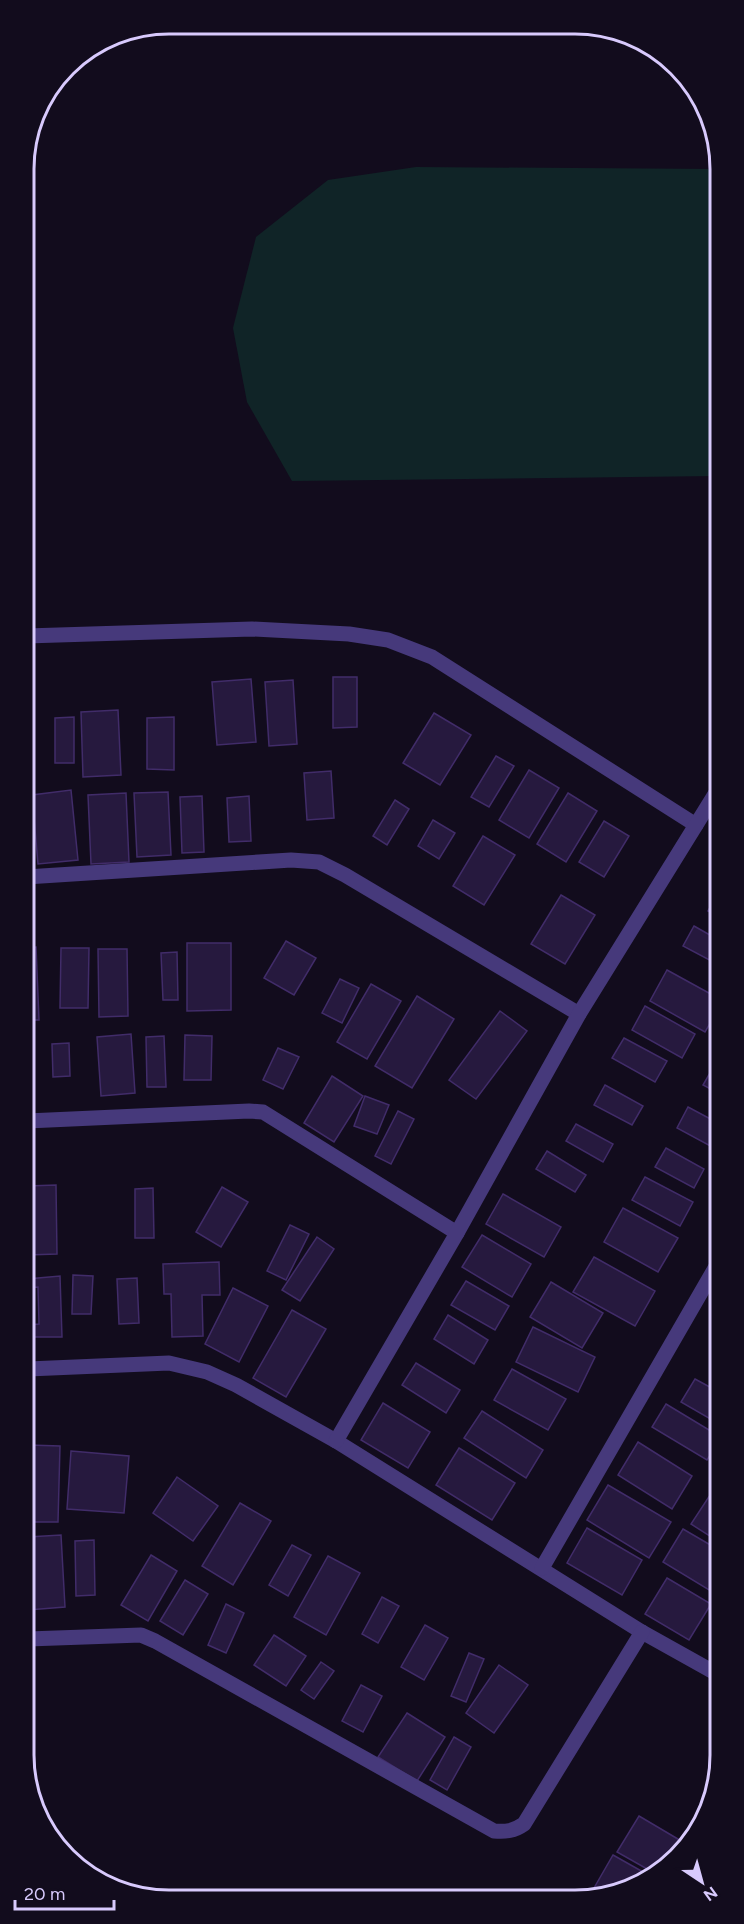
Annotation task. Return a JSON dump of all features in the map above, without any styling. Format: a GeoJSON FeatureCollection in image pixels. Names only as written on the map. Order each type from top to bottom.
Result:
{"type":"FeatureCollection","features":[{"type":"Feature","properties":{"kind":"street"},"geometry":{"type":"LineString","coordinates":[[35,636],[252,629],[349,634],[388,640],[432,657],[696,825]]}},
{"type":"Feature","properties":{"kind":"street"},"geometry":{"type":"LineString","coordinates":[[336,1441],[457,1233],[579,1014],[710,803]]}},
{"type":"Feature","properties":{"kind":"street"},"geometry":{"type":"LineString","coordinates":[[35,876],[291,860],[319,862],[345,875],[579,1014]]}},
{"type":"Feature","properties":{"kind":"street"},"geometry":{"type":"LineString","coordinates":[[34,1121],[263,1112],[457,1233]]}},
{"type":"Feature","properties":{"kind":"street"},"geometry":{"type":"LineString","coordinates":[[542,1568],[709,1278]]}},
{"type":"Feature","properties":{"kind":"street"},"geometry":{"type":"LineString","coordinates":[[34,1369],[169,1363],[207,1371],[336,1441],[642,1632],[709,1669]]}},
{"type":"Feature","properties":{"kind":"street"},"geometry":{"type":"LineString","coordinates":[[34,1639],[141,1635],[156,1641],[494,1831],[510,1832],[524,1824],[642,1632]]}},
{"type":"Feature","properties":{"kind":"green space"},"geometry":{"type":"Polygon","coordinates":[[[416,167],[710,169],[710,476],[292,481],[247,402],[233,328],[256,237],[328,180],[416,167]]]}},
{"type":"Feature","properties":{"kind":"building"},"geometry":{"type":"Polygon","coordinates":[[[333,677],[357,677],[357,727],[333,728],[333,677]]]}},
{"type":"Feature","properties":{"kind":"building"},"geometry":{"type":"Polygon","coordinates":[[[251,679],[256,742],[217,745],[212,682],[251,679]]]}},
{"type":"Feature","properties":{"kind":"building"},"geometry":{"type":"Polygon","coordinates":[[[293,680],[297,744],[269,746],[265,682],[293,680]]]}},
{"type":"Feature","properties":{"kind":"building"},"geometry":{"type":"Polygon","coordinates":[[[118,710],[121,775],[83,777],[81,712],[118,710]]]}},
{"type":"Feature","properties":{"kind":"building"},"geometry":{"type":"Polygon","coordinates":[[[434,713],[471,735],[440,785],[403,763],[434,713]]]}},
{"type":"Feature","properties":{"kind":"building"},"geometry":{"type":"Polygon","coordinates":[[[74,717],[74,763],[55,763],[55,718],[74,717]]]}},
{"type":"Feature","properties":{"kind":"building"},"geometry":{"type":"Polygon","coordinates":[[[174,717],[174,770],[147,769],[147,718],[174,717]]]}},
{"type":"Feature","properties":{"kind":"building"},"geometry":{"type":"Polygon","coordinates":[[[496,756],[514,766],[489,807],[471,797],[496,756]]]}},
{"type":"Feature","properties":{"kind":"building"},"geometry":{"type":"Polygon","coordinates":[[[529,770],[559,788],[529,838],[499,820],[529,770]]]}},
{"type":"Feature","properties":{"kind":"building"},"geometry":{"type":"Polygon","coordinates":[[[331,771],[334,818],[307,820],[304,773],[331,771]]]}},
{"type":"Feature","properties":{"kind":"building"},"geometry":{"type":"Polygon","coordinates":[[[71,790],[78,860],[38,864],[35,795],[71,790]]]}},
{"type":"Feature","properties":{"kind":"building"},"geometry":{"type":"Polygon","coordinates":[[[168,792],[171,855],[137,857],[134,793],[168,792]]]}},
{"type":"Feature","properties":{"kind":"building"},"geometry":{"type":"Polygon","coordinates":[[[126,793],[129,862],[91,864],[88,795],[126,793]]]}},
{"type":"Feature","properties":{"kind":"building"},"geometry":{"type":"Polygon","coordinates":[[[568,793],[597,811],[566,862],[537,844],[568,793]]]}},
{"type":"Feature","properties":{"kind":"building"},"geometry":{"type":"Polygon","coordinates":[[[202,796],[204,852],[182,853],[180,797],[202,796]]]}},
{"type":"Feature","properties":{"kind":"building"},"geometry":{"type":"Polygon","coordinates":[[[249,796],[251,841],[229,842],[227,798],[249,796]]]}},
{"type":"Feature","properties":{"kind":"building"},"geometry":{"type":"Polygon","coordinates":[[[395,800],[409,809],[387,845],[373,836],[395,800]]]}},
{"type":"Feature","properties":{"kind":"building"},"geometry":{"type":"Polygon","coordinates":[[[433,820],[455,833],[439,859],[418,846],[433,820]]]}},
{"type":"Feature","properties":{"kind":"building"},"geometry":{"type":"Polygon","coordinates":[[[604,821],[629,836],[604,877],[579,862],[604,821]]]}},
{"type":"Feature","properties":{"kind":"building"},"geometry":{"type":"Polygon","coordinates":[[[483,836],[515,855],[484,905],[453,886],[483,836]]]}},
{"type":"Feature","properties":{"kind":"building"},"geometry":{"type":"Polygon","coordinates":[[[561,895],[595,915],[565,964],[531,944],[561,895]]]}},
{"type":"Feature","properties":{"kind":"building"},"geometry":{"type":"Polygon","coordinates":[[[694,926],[710,935],[710,960],[683,946],[694,926]]]}},
{"type":"Feature","properties":{"kind":"building"},"geometry":{"type":"Polygon","coordinates":[[[286,941],[316,958],[294,995],[264,978],[286,941]]]}},
{"type":"Feature","properties":{"kind":"building"},"geometry":{"type":"Polygon","coordinates":[[[187,943],[231,943],[231,1010],[187,1011],[187,943]]]}},
{"type":"Feature","properties":{"kind":"building"},"geometry":{"type":"Polygon","coordinates":[[[36,947],[39,1020],[34,1020],[36,947]]]}},
{"type":"Feature","properties":{"kind":"building"},"geometry":{"type":"Polygon","coordinates":[[[61,948],[89,948],[88,1008],[60,1008],[61,948]]]}},
{"type":"Feature","properties":{"kind":"building"},"geometry":{"type":"Polygon","coordinates":[[[98,949],[127,949],[128,1016],[99,1017],[98,949]]]}},
{"type":"Feature","properties":{"kind":"building"},"geometry":{"type":"Polygon","coordinates":[[[177,952],[178,1000],[163,1000],[161,953],[177,952]]]}},
{"type":"Feature","properties":{"kind":"building"},"geometry":{"type":"Polygon","coordinates":[[[667,970],[709,993],[709,1024],[705,1032],[650,1001],[667,970]]]}},
{"type":"Feature","properties":{"kind":"building"},"geometry":{"type":"Polygon","coordinates":[[[340,979],[359,988],[342,1023],[322,1013],[340,979]]]}},
{"type":"Feature","properties":{"kind":"building"},"geometry":{"type":"Polygon","coordinates":[[[371,984],[401,1001],[367,1059],[337,1042],[371,984]]]}},
{"type":"Feature","properties":{"kind":"building"},"geometry":{"type":"Polygon","coordinates":[[[417,996],[454,1019],[412,1088],[375,1066],[417,996]]]}},
{"type":"Feature","properties":{"kind":"building"},"geometry":{"type":"Polygon","coordinates":[[[645,1006],[695,1034],[682,1058],[632,1030],[645,1006]]]}},
{"type":"Feature","properties":{"kind":"building"},"geometry":{"type":"Polygon","coordinates":[[[500,1011],[527,1031],[476,1099],[449,1080],[500,1011]]]}},
{"type":"Feature","properties":{"kind":"building"},"geometry":{"type":"Polygon","coordinates":[[[131,1034],[135,1093],[101,1096],[97,1037],[131,1034]]]}},
{"type":"Feature","properties":{"kind":"building"},"geometry":{"type":"Polygon","coordinates":[[[185,1035],[212,1036],[211,1080],[184,1080],[185,1035]]]}},
{"type":"Feature","properties":{"kind":"building"},"geometry":{"type":"Polygon","coordinates":[[[164,1036],[166,1087],[147,1087],[146,1037],[164,1036]]]}},
{"type":"Feature","properties":{"kind":"building"},"geometry":{"type":"Polygon","coordinates":[[[624,1038],[667,1061],[655,1082],[612,1058],[624,1038]]]}},
{"type":"Feature","properties":{"kind":"building"},"geometry":{"type":"Polygon","coordinates":[[[69,1043],[70,1076],[53,1077],[52,1044],[69,1043]]]}},
{"type":"Feature","properties":{"kind":"building"},"geometry":{"type":"Polygon","coordinates":[[[278,1048],[299,1057],[283,1089],[263,1080],[278,1048]]]}},
{"type":"Feature","properties":{"kind":"building"},"geometry":{"type":"Polygon","coordinates":[[[709,1074],[709,1088],[703,1085],[709,1074]]]}},
{"type":"Feature","properties":{"kind":"building"},"geometry":{"type":"Polygon","coordinates":[[[332,1076],[363,1096],[334,1142],[304,1123],[332,1076]]]}},
{"type":"Feature","properties":{"kind":"building"},"geometry":{"type":"Polygon","coordinates":[[[605,1085],[643,1106],[632,1125],[594,1105],[605,1085]]]}},
{"type":"Feature","properties":{"kind":"building"},"geometry":{"type":"Polygon","coordinates":[[[365,1096],[389,1105],[377,1134],[354,1126],[365,1096]]]}},
{"type":"Feature","properties":{"kind":"building"},"geometry":{"type":"Polygon","coordinates":[[[688,1107],[709,1118],[709,1145],[677,1128],[688,1107]]]}},
{"type":"Feature","properties":{"kind":"building"},"geometry":{"type":"Polygon","coordinates":[[[398,1111],[414,1119],[391,1164],[375,1156],[398,1111]]]}},
{"type":"Feature","properties":{"kind":"building"},"geometry":{"type":"Polygon","coordinates":[[[576,1124],[613,1144],[603,1162],[566,1141],[576,1124]]]}},
{"type":"Feature","properties":{"kind":"building"},"geometry":{"type":"Polygon","coordinates":[[[666,1148],[704,1169],[694,1188],[655,1167],[666,1148]]]}},
{"type":"Feature","properties":{"kind":"building"},"geometry":{"type":"Polygon","coordinates":[[[547,1151],[586,1175],[575,1192],[536,1169],[547,1151]]]}},
{"type":"Feature","properties":{"kind":"building"},"geometry":{"type":"Polygon","coordinates":[[[645,1177],[693,1202],[680,1226],[632,1200],[645,1177]]]}},
{"type":"Feature","properties":{"kind":"building"},"geometry":{"type":"Polygon","coordinates":[[[56,1185],[57,1254],[34,1255],[34,1186],[56,1185]]]}},
{"type":"Feature","properties":{"kind":"building"},"geometry":{"type":"Polygon","coordinates":[[[222,1187],[248,1202],[221,1247],[196,1232],[222,1187]]]}},
{"type":"Feature","properties":{"kind":"building"},"geometry":{"type":"Polygon","coordinates":[[[153,1188],[154,1238],[135,1238],[135,1189],[153,1188]]]}},
{"type":"Feature","properties":{"kind":"building"},"geometry":{"type":"Polygon","coordinates":[[[503,1194],[561,1227],[544,1257],[486,1224],[503,1194]]]}},
{"type":"Feature","properties":{"kind":"building"},"geometry":{"type":"Polygon","coordinates":[[[623,1208],[678,1238],[658,1272],[604,1242],[623,1208]]]}},
{"type":"Feature","properties":{"kind":"building"},"geometry":{"type":"Polygon","coordinates":[[[290,1225],[309,1234],[286,1280],[267,1271],[290,1225]]]}},
{"type":"Feature","properties":{"kind":"building"},"geometry":{"type":"Polygon","coordinates":[[[482,1235],[531,1264],[512,1297],[462,1267],[482,1235]]]}},
{"type":"Feature","properties":{"kind":"building"},"geometry":{"type":"Polygon","coordinates":[[[317,1237],[334,1249],[300,1301],[282,1290],[317,1237]]]}},
{"type":"Feature","properties":{"kind":"building"},"geometry":{"type":"Polygon","coordinates":[[[594,1257],[655,1291],[635,1326],[573,1292],[594,1257]]]}},
{"type":"Feature","properties":{"kind":"building"},"geometry":{"type":"Polygon","coordinates":[[[219,1262],[220,1295],[202,1295],[203,1336],[172,1337],[171,1294],[164,1294],[163,1264],[219,1262]]]}},
{"type":"Feature","properties":{"kind":"building"},"geometry":{"type":"Polygon","coordinates":[[[73,1275],[93,1276],[91,1314],[72,1314],[73,1275]]]}},
{"type":"Feature","properties":{"kind":"building"},"geometry":{"type":"Polygon","coordinates":[[[60,1276],[62,1337],[34,1337],[34,1324],[39,1324],[38,1287],[34,1287],[34,1278],[60,1276]]]}},
{"type":"Feature","properties":{"kind":"building"},"geometry":{"type":"Polygon","coordinates":[[[137,1278],[139,1323],[119,1324],[117,1279],[137,1278]]]}},
{"type":"Feature","properties":{"kind":"building"},"geometry":{"type":"Polygon","coordinates":[[[466,1281],[509,1306],[495,1330],[451,1305],[466,1281]]]}},
{"type":"Feature","properties":{"kind":"building"},"geometry":{"type":"Polygon","coordinates":[[[551,1282],[603,1313],[582,1348],[530,1317],[551,1282]]]}},
{"type":"Feature","properties":{"kind":"building"},"geometry":{"type":"Polygon","coordinates":[[[233,1288],[268,1306],[239,1362],[205,1344],[233,1288]]]}},
{"type":"Feature","properties":{"kind":"building"},"geometry":{"type":"Polygon","coordinates":[[[292,1310],[326,1329],[286,1397],[253,1378],[292,1310]]]}},
{"type":"Feature","properties":{"kind":"building"},"geometry":{"type":"Polygon","coordinates":[[[448,1315],[488,1340],[474,1364],[434,1339],[448,1315]]]}},
{"type":"Feature","properties":{"kind":"building"},"geometry":{"type":"Polygon","coordinates":[[[533,1327],[595,1357],[578,1392],[516,1362],[533,1327]]]}},
{"type":"Feature","properties":{"kind":"building"},"geometry":{"type":"Polygon","coordinates":[[[416,1363],[460,1390],[446,1413],[402,1385],[416,1363]]]}},
{"type":"Feature","properties":{"kind":"building"},"geometry":{"type":"Polygon","coordinates":[[[512,1369],[566,1399],[548,1430],[494,1400],[512,1369]]]}},
{"type":"Feature","properties":{"kind":"building"},"geometry":{"type":"Polygon","coordinates":[[[695,1379],[709,1387],[709,1418],[681,1402],[695,1379]]]}},
{"type":"Feature","properties":{"kind":"building"},"geometry":{"type":"Polygon","coordinates":[[[383,1403],[430,1432],[408,1468],[361,1440],[383,1403]]]}},
{"type":"Feature","properties":{"kind":"building"},"geometry":{"type":"Polygon","coordinates":[[[666,1404],[709,1430],[709,1457],[707,1460],[652,1427],[666,1404]]]}},
{"type":"Feature","properties":{"kind":"building"},"geometry":{"type":"Polygon","coordinates":[[[482,1411],[543,1450],[526,1478],[464,1438],[482,1411]]]}},
{"type":"Feature","properties":{"kind":"building"},"geometry":{"type":"Polygon","coordinates":[[[638,1442],[692,1476],[672,1509],[618,1475],[638,1442]]]}},
{"type":"Feature","properties":{"kind":"building"},"geometry":{"type":"Polygon","coordinates":[[[34,1445],[60,1446],[58,1522],[34,1522],[34,1445]]]}},
{"type":"Feature","properties":{"kind":"building"},"geometry":{"type":"Polygon","coordinates":[[[459,1448],[515,1483],[492,1520],[436,1485],[459,1448]]]}},
{"type":"Feature","properties":{"kind":"building"},"geometry":{"type":"Polygon","coordinates":[[[71,1451],[129,1456],[124,1513],[67,1509],[71,1451]]]}},
{"type":"Feature","properties":{"kind":"building"},"geometry":{"type":"Polygon","coordinates":[[[177,1477],[218,1506],[193,1541],[153,1513],[177,1477]]]}},
{"type":"Feature","properties":{"kind":"building"},"geometry":{"type":"Polygon","coordinates":[[[608,1485],[671,1522],[649,1558],[587,1520],[608,1485]]]}},
{"type":"Feature","properties":{"kind":"building"},"geometry":{"type":"Polygon","coordinates":[[[709,1496],[709,1536],[691,1524],[709,1496]]]}},
{"type":"Feature","properties":{"kind":"building"},"geometry":{"type":"Polygon","coordinates":[[[240,1503],[271,1521],[233,1585],[202,1566],[240,1503]]]}},
{"type":"Feature","properties":{"kind":"building"},"geometry":{"type":"Polygon","coordinates":[[[587,1528],[642,1560],[622,1595],[567,1563],[587,1528]]]}},
{"type":"Feature","properties":{"kind":"building"},"geometry":{"type":"Polygon","coordinates":[[[683,1529],[709,1544],[709,1590],[663,1562],[683,1529]]]}},
{"type":"Feature","properties":{"kind":"building"},"geometry":{"type":"Polygon","coordinates":[[[61,1535],[65,1607],[34,1610],[34,1537],[61,1535]]]}},
{"type":"Feature","properties":{"kind":"building"},"geometry":{"type":"Polygon","coordinates":[[[94,1540],[95,1595],[76,1596],[75,1541],[94,1540]]]}},
{"type":"Feature","properties":{"kind":"building"},"geometry":{"type":"Polygon","coordinates":[[[292,1545],[311,1555],[288,1596],[269,1585],[292,1545]]]}},
{"type":"Feature","properties":{"kind":"building"},"geometry":{"type":"Polygon","coordinates":[[[151,1555],[177,1571],[148,1621],[121,1605],[151,1555]]]}},
{"type":"Feature","properties":{"kind":"building"},"geometry":{"type":"Polygon","coordinates":[[[328,1556],[360,1573],[326,1635],[294,1617],[328,1556]]]}},
{"type":"Feature","properties":{"kind":"building"},"geometry":{"type":"Polygon","coordinates":[[[667,1578],[709,1603],[709,1607],[689,1640],[645,1614],[667,1578]]]}},
{"type":"Feature","properties":{"kind":"building"},"geometry":{"type":"Polygon","coordinates":[[[185,1580],[208,1594],[183,1635],[160,1621],[185,1580]]]}},
{"type":"Feature","properties":{"kind":"building"},"geometry":{"type":"Polygon","coordinates":[[[382,1597],[399,1606],[378,1643],[362,1634],[382,1597]]]}},
{"type":"Feature","properties":{"kind":"building"},"geometry":{"type":"Polygon","coordinates":[[[226,1604],[244,1613],[226,1653],[208,1645],[226,1604]]]}},
{"type":"Feature","properties":{"kind":"building"},"geometry":{"type":"Polygon","coordinates":[[[425,1625],[448,1638],[424,1680],[401,1667],[425,1625]]]}},
{"type":"Feature","properties":{"kind":"building"},"geometry":{"type":"Polygon","coordinates":[[[274,1635],[306,1656],[286,1686],[254,1665],[274,1635]]]}},
{"type":"Feature","properties":{"kind":"building"},"geometry":{"type":"Polygon","coordinates":[[[469,1653],[484,1659],[466,1702],[451,1696],[469,1653]]]}},
{"type":"Feature","properties":{"kind":"building"},"geometry":{"type":"Polygon","coordinates":[[[321,1662],[334,1671],[314,1699],[301,1690],[321,1662]]]}},
{"type":"Feature","properties":{"kind":"building"},"geometry":{"type":"Polygon","coordinates":[[[499,1665],[528,1685],[494,1733],[466,1713],[499,1665]]]}},
{"type":"Feature","properties":{"kind":"building"},"geometry":{"type":"Polygon","coordinates":[[[361,1685],[382,1696],[363,1732],[342,1721],[361,1685]]]}},
{"type":"Feature","properties":{"kind":"building"},"geometry":{"type":"Polygon","coordinates":[[[407,1713],[445,1737],[417,1781],[378,1757],[407,1713]]]}},
{"type":"Feature","properties":{"kind":"building"},"geometry":{"type":"Polygon","coordinates":[[[454,1737],[471,1747],[447,1790],[430,1780],[454,1737]]]}},
{"type":"Feature","properties":{"kind":"building"},"geometry":{"type":"Polygon","coordinates":[[[639,1816],[679,1840],[664,1856],[647,1869],[617,1852],[639,1816]]]}},
{"type":"Feature","properties":{"kind":"building"},"geometry":{"type":"Polygon","coordinates":[[[613,1855],[642,1871],[618,1882],[594,1888],[613,1855]]]}}]}
